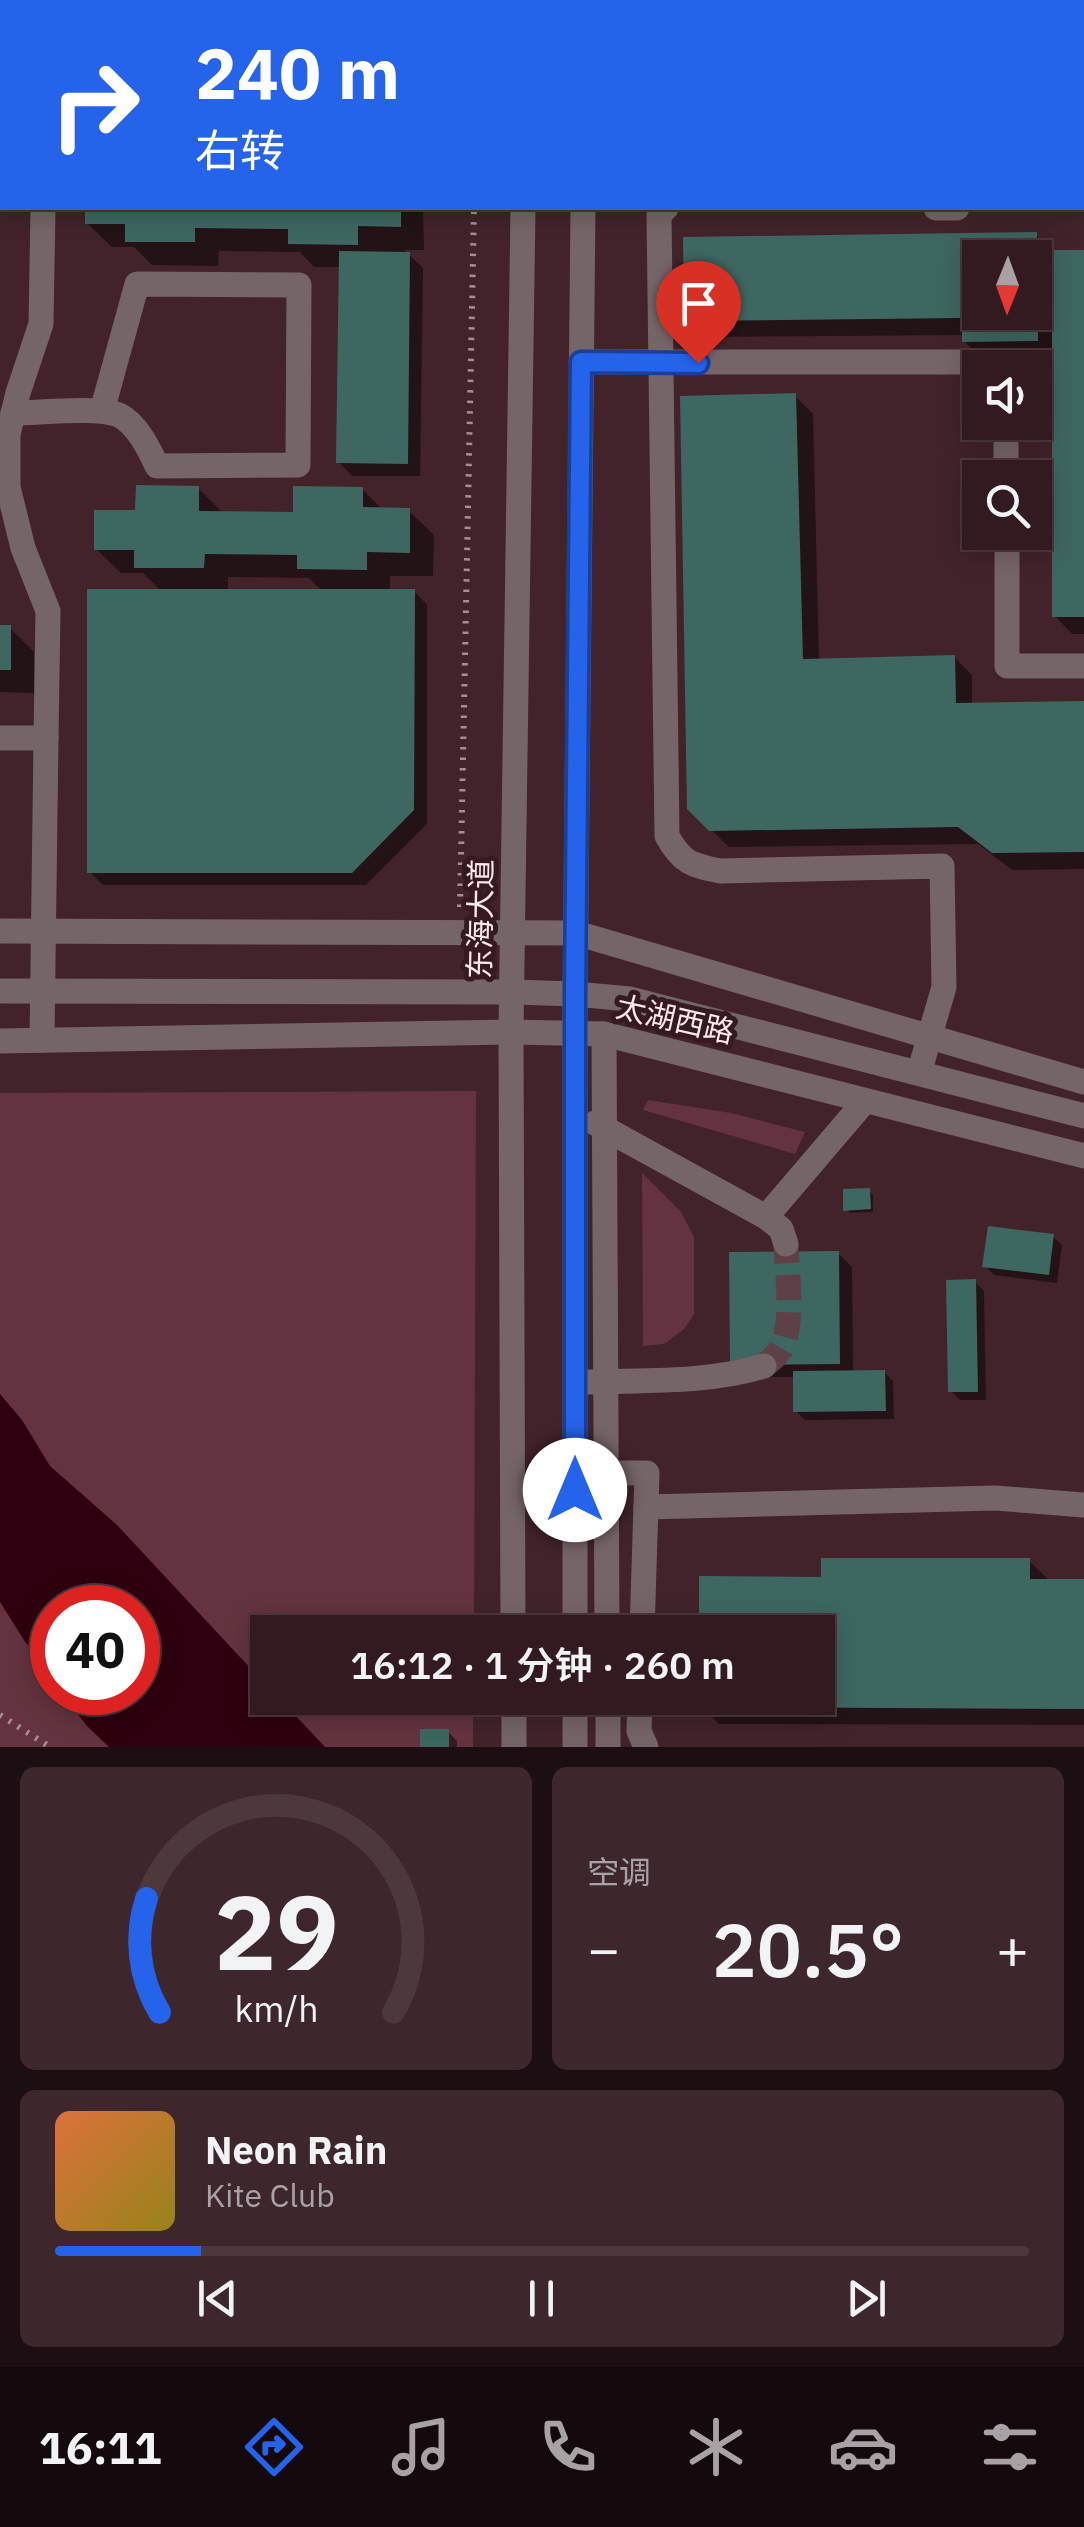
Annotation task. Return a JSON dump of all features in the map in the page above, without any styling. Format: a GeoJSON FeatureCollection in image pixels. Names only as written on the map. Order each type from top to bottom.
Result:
{"type":"FeatureCollection","features":[{"type":"Feature","properties":{"kind":"street"},"geometry":{"type":"LineString","coordinates":[[42,1040],[48,612],[23,548],[8,487],[8,434],[41,324],[43,210]]}},
{"type":"Feature","properties":{"kind":"street","name":"东海大道"},"geometry":{"type":"LineString","coordinates":[[513,1615],[511,1032],[524,210]]}},
{"type":"Feature","properties":{"kind":"street"},"geometry":{"type":"LineString","coordinates":[[575,1615],[575,994],[583,210]]}},
{"type":"Feature","properties":{"kind":"street"},"geometry":{"type":"LineString","coordinates":[[664,210],[660,215],[660,363],[667,836],[676,852],[691,865],[720,871],[942,866],[944,988],[919,1073]]}},
{"type":"Feature","properties":{"kind":"street"},"geometry":{"type":"LineString","coordinates":[[13,414],[102,411],[122,416],[146,444],[157,466],[298,465],[299,285],[137,284],[102,411]]}},
{"type":"Feature","properties":{"kind":"street"},"geometry":{"type":"LineString","coordinates":[[581,362],[962,362]]}},
{"type":"Feature","properties":{"kind":"street"},"geometry":{"type":"LineString","coordinates":[[1006,550],[1006,666],[1084,666]]}},
{"type":"Feature","properties":{"kind":"street"},"geometry":{"type":"LineString","coordinates":[[0,738],[46,738]]}},
{"type":"Feature","properties":{"kind":"street"},"geometry":{"type":"LineString","coordinates":[[0,931],[576,932],[1084,1082]]}},
{"type":"Feature","properties":{"kind":"street","name":"太湖西路"},"geometry":{"type":"LineString","coordinates":[[0,991],[513,992],[630,999],[1084,1116]]}},
{"type":"Feature","properties":{"kind":"street","name":"太湖西路"},"geometry":{"type":"LineString","coordinates":[[0,1041],[511,1032],[604,1034],[1084,1156]]}},
{"type":"Feature","properties":{"kind":"street"},"geometry":{"type":"LineString","coordinates":[[604,1034],[607,1615]]}},
{"type":"Feature","properties":{"kind":"street"},"geometry":{"type":"LineString","coordinates":[[766,1217],[865,1101]]}},
{"type":"Feature","properties":{"kind":"street"},"geometry":{"type":"LineString","coordinates":[[575,1111],[766,1217],[781,1229],[786,1244]]}},
{"type":"Feature","properties":{"kind":"street"},"geometry":{"type":"LineString","coordinates":[[576,1383],[714,1377],[764,1366]]}},
{"type":"Feature","properties":{"kind":"street"},"geometry":{"type":"LineString","coordinates":[[606,1474],[647,1472],[643,1615]]}},
{"type":"Feature","properties":{"kind":"street"},"geometry":{"type":"LineString","coordinates":[[646,1507],[995,1498],[1084,1506]]}},
{"type":"Feature","properties":{"kind":"street"},"geometry":{"type":"LineString","coordinates":[[514,1715],[514,1747]]}},
{"type":"Feature","properties":{"kind":"street"},"geometry":{"type":"LineString","coordinates":[[575,1715],[575,1747]]}},
{"type":"Feature","properties":{"kind":"street"},"geometry":{"type":"LineString","coordinates":[[608,1715],[608,1747]]}},
{"type":"Feature","properties":{"kind":"street"},"geometry":{"type":"LineString","coordinates":[[639,1715],[639,1731],[646,1747]]}},
{"type":"Feature","properties":{"kind":"path"},"geometry":{"type":"LineString","coordinates":[[459,932],[474,210]]}},
{"type":"Feature","properties":{"kind":"path"},"geometry":{"type":"LineString","coordinates":[[0,1715],[50,1747]]}},
{"type":"Feature","properties":{"kind":"shaded area"},"geometry":{"type":"Polygon","coordinates":[[[476,1091],[474,1615],[250,1615],[250,1715],[473,1715],[473,1747],[0,1747],[0,1093],[476,1091]]]}},
{"type":"Feature","properties":{"kind":"shaded area"},"geometry":{"type":"Polygon","coordinates":[[[648,1100],[731,1113],[805,1132],[795,1154],[643,1110],[648,1100]]]}},
{"type":"Feature","properties":{"kind":"shaded area"},"geometry":{"type":"Polygon","coordinates":[[[642,1173],[681,1212],[694,1237],[694,1314],[684,1329],[664,1344],[643,1346],[642,1173]]]}},
{"type":"Feature","properties":{"kind":"shaded area"},"geometry":{"type":"Polygon","coordinates":[[[0,1394],[22,1420],[50,1466],[117,1525],[250,1668],[250,1715],[295,1715],[325,1747],[109,1747],[78,1715],[160,1715],[160,1585],[30,1585],[30,1649],[0,1602],[0,1394]]]}},
{"type":"Feature","properties":{"kind":"building"},"geometry":{"type":"Polygon","coordinates":[[[85,210],[401,210],[401,227],[358,226],[358,245],[288,244],[288,229],[195,228],[195,242],[125,242],[125,224],[85,224],[85,210]]]}},
{"type":"Feature","properties":{"kind":"building"},"geometry":{"type":"Polygon","coordinates":[[[1037,232],[1037,240],[962,240],[962,318],[684,321],[683,237],[1037,232]]]}},
{"type":"Feature","properties":{"kind":"building"},"geometry":{"type":"Polygon","coordinates":[[[1052,250],[1084,250],[1084,617],[1052,617],[1052,250]]]}},
{"type":"Feature","properties":{"kind":"building"},"geometry":{"type":"Polygon","coordinates":[[[339,251],[410,252],[408,464],[336,463],[339,251]]]}},
{"type":"Feature","properties":{"kind":"building"},"geometry":{"type":"Polygon","coordinates":[[[962,330],[1038,330],[1038,341],[962,342],[962,330]]]}},
{"type":"Feature","properties":{"kind":"building"},"geometry":{"type":"Polygon","coordinates":[[[796,393],[803,659],[955,655],[956,703],[1084,701],[1084,852],[992,853],[958,827],[709,831],[687,809],[680,396],[796,393]]]}},
{"type":"Feature","properties":{"kind":"building"},"geometry":{"type":"Polygon","coordinates":[[[136,485],[199,486],[199,511],[293,512],[293,486],[363,487],[363,507],[410,508],[410,553],[367,552],[367,570],[297,569],[297,555],[205,554],[204,568],[134,568],[134,550],[94,550],[94,510],[135,510],[136,485]]]}},
{"type":"Feature","properties":{"kind":"building"},"geometry":{"type":"Polygon","coordinates":[[[87,589],[415,589],[414,810],[352,873],[87,873],[87,589]]]}},
{"type":"Feature","properties":{"kind":"building"},"geometry":{"type":"Polygon","coordinates":[[[0,625],[11,625],[11,670],[0,670],[0,625]]]}},
{"type":"Feature","properties":{"kind":"building"},"geometry":{"type":"Polygon","coordinates":[[[870,1188],[871,1209],[843,1211],[843,1189],[870,1188]]]}},
{"type":"Feature","properties":{"kind":"building"},"geometry":{"type":"Polygon","coordinates":[[[988,1226],[1054,1234],[1049,1275],[982,1267],[988,1226]]]}},
{"type":"Feature","properties":{"kind":"building"},"geometry":{"type":"Polygon","coordinates":[[[839,1251],[840,1364],[730,1365],[729,1252],[839,1251]]]}},
{"type":"Feature","properties":{"kind":"building"},"geometry":{"type":"Polygon","coordinates":[[[976,1279],[978,1392],[948,1392],[946,1280],[976,1279]]]}},
{"type":"Feature","properties":{"kind":"building"},"geometry":{"type":"Polygon","coordinates":[[[885,1370],[886,1411],[793,1412],[793,1371],[885,1370]]]}},
{"type":"Feature","properties":{"kind":"building"},"geometry":{"type":"Polygon","coordinates":[[[821,1558],[1030,1558],[1030,1579],[1084,1579],[1084,1709],[835,1708],[835,1615],[699,1615],[699,1576],[821,1577],[821,1558]]]}},
{"type":"Feature","properties":{"kind":"building"},"geometry":{"type":"Polygon","coordinates":[[[420,1729],[449,1729],[449,1747],[420,1747],[420,1729]]]}},
{"type":"Feature","properties":{"kind":"tunnel"},"geometry":{"type":"LineString","coordinates":[[764,1366],[781,1349],[787,1331],[786,1244]]}},
{"type":"Feature","properties":{"kind":"route"},"geometry":{"type":"LineString","coordinates":[[575,1490],[581,362],[698,363]]}}]}
